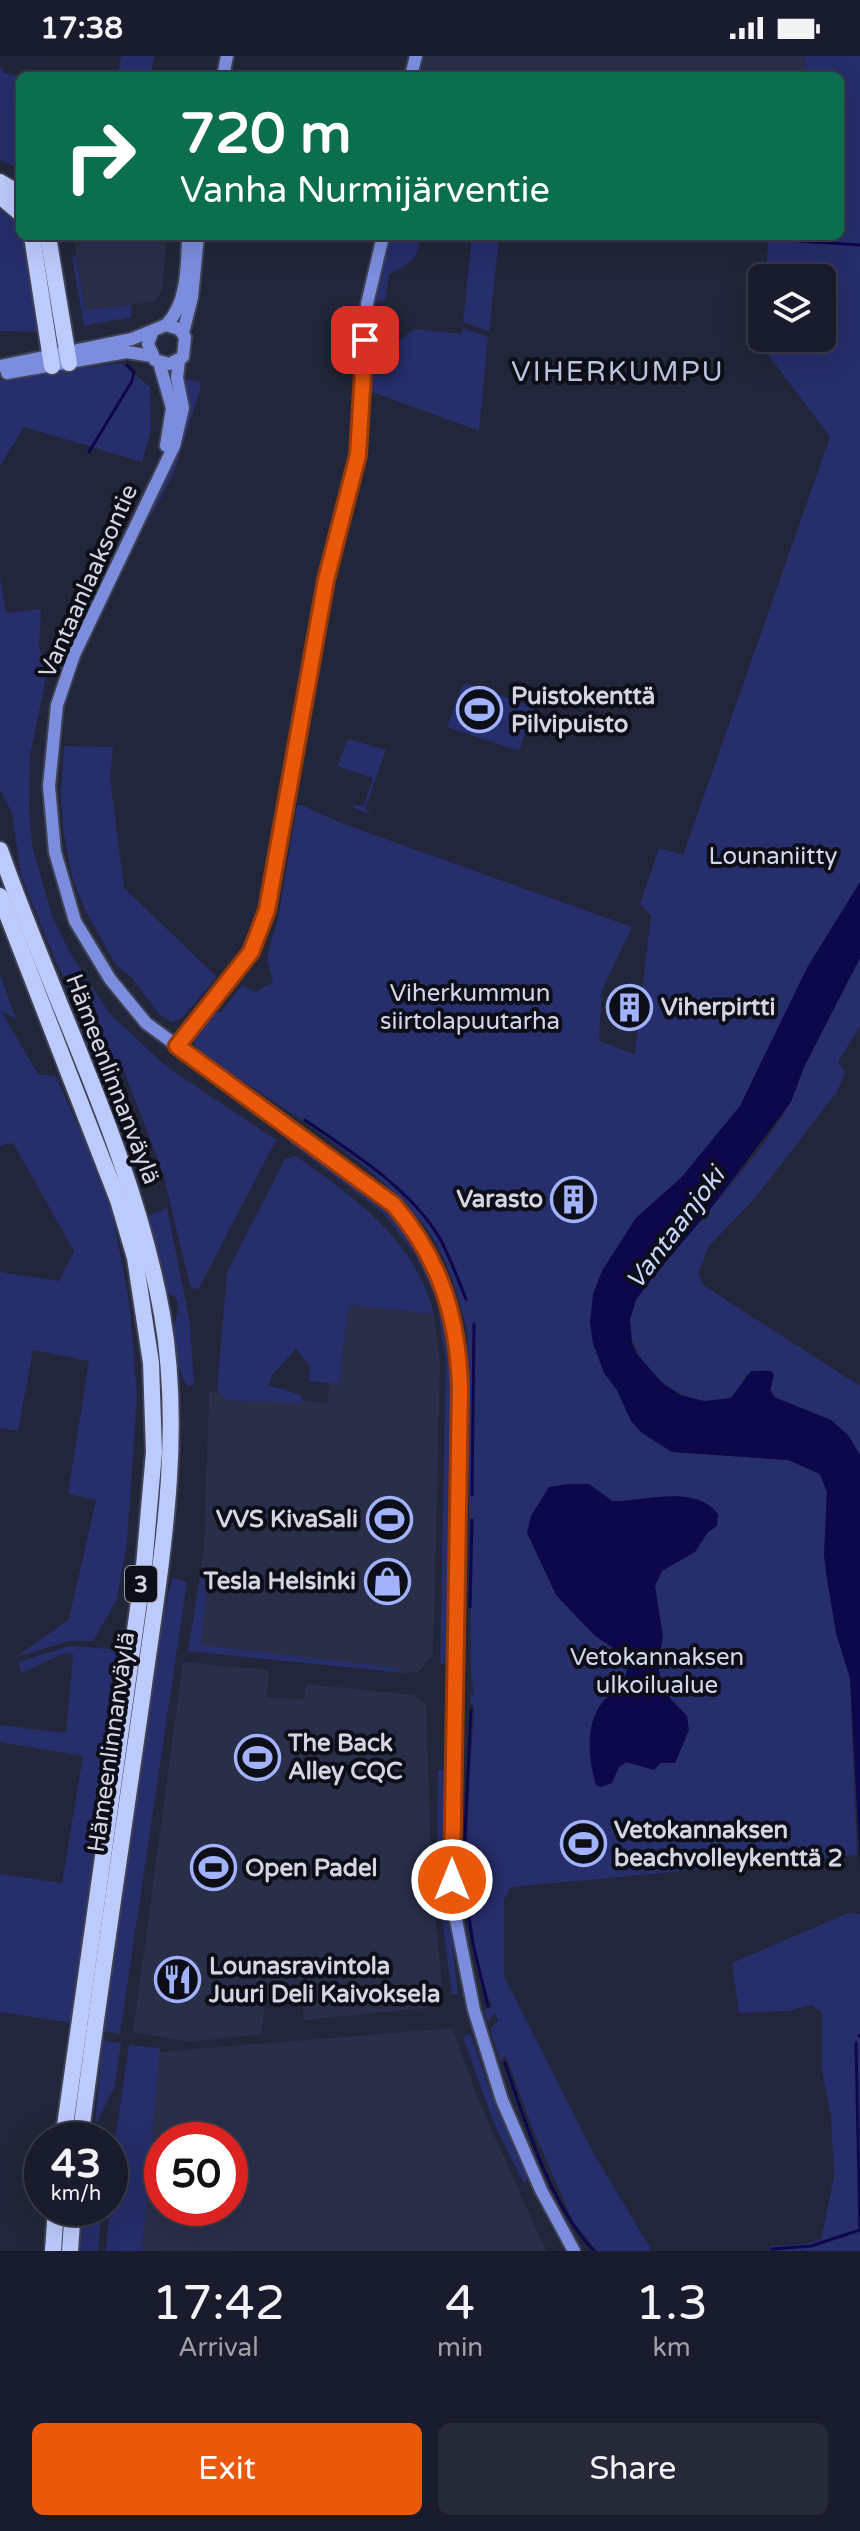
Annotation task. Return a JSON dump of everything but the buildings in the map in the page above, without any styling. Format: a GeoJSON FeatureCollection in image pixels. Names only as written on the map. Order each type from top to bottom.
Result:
{"type":"FeatureCollection","features":[{"type":"Feature","properties":{"kind":"highway"},"geometry":{"type":"LineString","coordinates":[[0,196],[16,210]]}},
{"type":"Feature","properties":{"kind":"highway"},"geometry":{"type":"LineString","coordinates":[[33,240],[60,359]]}},
{"type":"Feature","properties":{"kind":"highway"},"geometry":{"type":"LineString","coordinates":[[48,240],[60,359]]}},
{"type":"Feature","properties":{"kind":"highway","name":"Hämeenlinnanväylä"},"geometry":{"type":"LineString","coordinates":[[0,850],[32,942],[110,1128],[134,1198],[162,1318],[170,1403],[161,1566],[83,2122]]}},
{"type":"Feature","properties":{"kind":"highway","name":"Hämeenlinnanväylä"},"geometry":{"type":"LineString","coordinates":[[0,896],[118,1200],[135,1258],[151,1363],[154,1452],[144,1566],[66,2122]]}},
{"type":"Feature","properties":{"kind":"highway"},"geometry":{"type":"LineString","coordinates":[[53,2251],[55,2226]]}},
{"type":"Feature","properties":{"kind":"highway"},"geometry":{"type":"LineString","coordinates":[[70,2251],[72,2226]]}},
{"type":"Feature","properties":{"kind":"main road"},"geometry":{"type":"LineString","coordinates":[[0,374],[152,333],[166,325],[179,305],[187,266],[188,240]]}},
{"type":"Feature","properties":{"kind":"main road"},"geometry":{"type":"LineString","coordinates":[[0,366],[127,352],[169,364],[179,360],[187,347],[183,333],[195,278],[198,240]]}},
{"type":"Feature","properties":{"kind":"main road"},"geometry":{"type":"LineString","coordinates":[[177,1046],[251,952],[267,910],[324,592],[358,455],[367,304],[382,240]]}},
{"type":"Feature","properties":{"kind":"main road"},"geometry":{"type":"LineString","coordinates":[[166,325],[183,333]]}},
{"type":"Feature","properties":{"kind":"main road"},"geometry":{"type":"LineString","coordinates":[[152,333],[148,344],[155,359]]}},
{"type":"Feature","properties":{"kind":"main road","name":"Vantaanlaaksontie"},"geometry":{"type":"LineString","coordinates":[[155,359],[172,408],[164,461]]}},
{"type":"Feature","properties":{"kind":"main road","name":"Vantaanlaaksontie"},"geometry":{"type":"LineString","coordinates":[[179,360],[181,423],[174,446],[164,461],[127,550],[74,655],[57,705],[51,745],[49,820],[75,921],[93,953],[146,1023],[394,1205],[426,1248],[448,1298],[458,1340],[460,1388],[452,1900],[474,2010],[502,2100],[553,2213],[574,2251]]}},
{"type":"Feature","properties":{"kind":"main road","name":"Vantaanlaaksontie"},"geometry":{"type":"LineString","coordinates":[[553,2213],[564,2251]]}},
{"type":"Feature","properties":{"kind":"shaded area"},"geometry":{"type":"Polygon","coordinates":[[[423,56],[806,56],[804,72],[421,72],[423,56]]]}},
{"type":"Feature","properties":{"kind":"shaded area"},"geometry":{"type":"Polygon","coordinates":[[[74,240],[167,240],[162,291],[154,302],[85,310],[74,240]]]}},
{"type":"Feature","properties":{"kind":"shaded area"},"geometry":{"type":"Polygon","coordinates":[[[349,1305],[434,1314],[440,1364],[433,1655],[418,1672],[406,1673],[188,1651],[204,1549],[209,1392],[327,1403],[329,1383],[339,1383],[349,1305]]]}},
{"type":"Feature","properties":{"kind":"shaded area"},"geometry":{"type":"Polygon","coordinates":[[[183,1662],[269,1670],[267,1697],[304,1699],[306,1684],[414,1695],[426,1704],[432,1887],[442,1983],[439,2000],[426,2008],[304,2020],[302,2001],[273,1999],[265,2003],[262,2034],[190,2042],[133,2032],[183,1662]]]}},
{"type":"Feature","properties":{"kind":"shaded area"},"geometry":{"type":"Polygon","coordinates":[[[452,2028],[480,2104],[546,2251],[142,2251],[144,2226],[248,2226],[248,2122],[153,2122],[159,2052],[452,2028]]]}},
{"type":"Feature","properties":{"kind":"green space"},"geometry":{"type":"Polygon","coordinates":[[[121,56],[154,56],[152,72],[119,72],[121,56]]]}},
{"type":"Feature","properties":{"kind":"green space"},"geometry":{"type":"Polygon","coordinates":[[[806,56],[860,56],[860,882],[807,968],[740,1106],[681,1178],[636,1218],[602,1271],[593,1295],[590,1323],[604,1373],[617,1390],[631,1421],[642,1433],[672,1452],[788,1460],[820,1474],[827,1492],[824,1555],[827,1579],[836,1633],[850,1678],[857,1855],[511,1887],[504,1899],[504,1976],[594,2154],[652,2251],[597,2251],[573,2222],[533,2130],[506,2056],[500,2061],[490,2029],[498,2021],[495,2013],[488,2021],[483,2010],[492,2007],[480,1971],[473,1934],[467,1858],[474,1707],[470,1695],[474,1695],[471,1673],[467,1330],[456,1290],[426,1228],[379,1179],[320,1133],[199,1052],[193,1040],[200,1024],[215,1010],[221,1012],[242,985],[256,992],[273,982],[267,957],[278,918],[297,805],[302,805],[341,823],[632,927],[602,990],[599,1041],[635,1054],[651,915],[640,904],[659,848],[683,855],[830,437],[766,352],[836,352],[836,264],[766,264],[769,240],[844,240],[844,72],[804,72],[806,56]]]}},
{"type":"Feature","properties":{"kind":"green space"},"geometry":{"type":"Polygon","coordinates":[[[0,67],[4,73],[16,75],[16,167],[0,160],[0,67]]]}},
{"type":"Feature","properties":{"kind":"green space"},"geometry":{"type":"Polygon","coordinates":[[[0,202],[16,218],[16,240],[28,240],[39,332],[0,331],[0,202]]]}},
{"type":"Feature","properties":{"kind":"green space"},"geometry":{"type":"Polygon","coordinates":[[[387,240],[419,240],[412,260],[389,274],[385,300],[375,302],[387,240]]]}},
{"type":"Feature","properties":{"kind":"green space"},"geometry":{"type":"Polygon","coordinates":[[[472,240],[499,240],[489,331],[463,322],[472,240]]]}},
{"type":"Feature","properties":{"kind":"green space"},"geometry":{"type":"Polygon","coordinates":[[[76,256],[85,310],[131,305],[131,317],[84,326],[72,257],[76,256]]]}},
{"type":"Feature","properties":{"kind":"green space"},"geometry":{"type":"Polygon","coordinates":[[[463,328],[488,337],[479,431],[372,392],[370,365],[414,329],[461,334],[463,328]]]}},
{"type":"Feature","properties":{"kind":"green space"},"geometry":{"type":"Polygon","coordinates":[[[121,363],[150,387],[151,430],[142,462],[24,427],[0,466],[0,380],[121,363]]]}},
{"type":"Feature","properties":{"kind":"green space"},"geometry":{"type":"Polygon","coordinates":[[[181,381],[201,382],[199,393],[174,473],[146,526],[175,453],[181,381]]]}},
{"type":"Feature","properties":{"kind":"green space"},"geometry":{"type":"Polygon","coordinates":[[[0,578],[6,613],[41,609],[39,647],[48,669],[30,755],[29,811],[32,845],[52,916],[71,955],[110,1014],[167,1067],[276,1140],[198,1290],[190,1286],[163,1173],[124,1071],[119,1062],[93,1062],[83,1039],[81,1010],[56,962],[21,875],[12,813],[0,790],[0,578]]]}},
{"type":"Feature","properties":{"kind":"green space"},"geometry":{"type":"Polygon","coordinates":[[[468,684],[534,707],[519,751],[447,727],[462,686],[468,684]]]}},
{"type":"Feature","properties":{"kind":"green space"},"geometry":{"type":"Polygon","coordinates":[[[348,739],[386,750],[365,809],[372,815],[353,808],[354,804],[363,807],[373,778],[337,766],[348,739]]]}},
{"type":"Feature","properties":{"kind":"green space"},"geometry":{"type":"Polygon","coordinates":[[[64,746],[113,747],[110,778],[124,888],[217,977],[181,1019],[172,1022],[159,1014],[132,978],[116,965],[86,912],[72,877],[63,829],[61,791],[64,746]]]}},
{"type":"Feature","properties":{"kind":"green space"},"geometry":{"type":"Polygon","coordinates":[[[860,958],[860,1026],[838,1062],[845,1072],[837,1092],[755,1198],[709,1246],[698,1273],[703,1285],[860,1386],[860,1455],[831,1420],[779,1402],[770,1390],[774,1375],[768,1371],[746,1375],[735,1394],[718,1402],[699,1401],[678,1392],[658,1378],[642,1360],[632,1340],[630,1319],[641,1292],[651,1278],[741,1172],[783,1115],[802,1070],[860,958]]]}},
{"type":"Feature","properties":{"kind":"green space"},"geometry":{"type":"Polygon","coordinates":[[[0,974],[16,1019],[1,1011],[38,1074],[56,1076],[109,1197],[129,1301],[137,1394],[127,1543],[117,1599],[93,1641],[69,1641],[16,1657],[69,1619],[96,1500],[68,1494],[89,1361],[33,1350],[18,1431],[0,1428],[0,1272],[59,1281],[74,1251],[13,1143],[0,1146],[0,974]]]}},
{"type":"Feature","properties":{"kind":"green space"},"geometry":{"type":"Polygon","coordinates":[[[293,1137],[355,1183],[401,1225],[418,1249],[444,1312],[453,1354],[448,1663],[440,1664],[446,1363],[437,1302],[416,1256],[383,1213],[289,1142],[293,1137]]]}},
{"type":"Feature","properties":{"kind":"green space"},"geometry":{"type":"Polygon","coordinates":[[[296,1156],[361,1205],[398,1242],[425,1287],[434,1314],[349,1305],[339,1384],[309,1381],[310,1366],[296,1349],[272,1375],[269,1385],[301,1395],[303,1403],[225,1400],[217,1390],[227,1272],[285,1159],[296,1156]]]}},
{"type":"Feature","properties":{"kind":"green space"},"geometry":{"type":"Polygon","coordinates":[[[167,1208],[190,1323],[194,1385],[187,1386],[178,1368],[174,1349],[173,1335],[178,1312],[176,1297],[165,1292],[148,1216],[167,1208]]]}},
{"type":"Feature","properties":{"kind":"green space"},"geometry":{"type":"Polygon","coordinates":[[[201,1574],[208,1574],[201,1645],[399,1668],[397,1672],[188,1651],[201,1574]]]}},
{"type":"Feature","properties":{"kind":"green space"},"geometry":{"type":"Polygon","coordinates":[[[172,1578],[187,1582],[120,2034],[102,2031],[160,1632],[172,1578]]]}},
{"type":"Feature","properties":{"kind":"green space"},"geometry":{"type":"Polygon","coordinates":[[[69,1646],[124,1650],[72,2023],[0,2012],[0,1874],[62,1883],[83,1756],[0,1742],[0,1725],[66,1733],[73,1654],[65,1653],[22,1673],[18,1662],[69,1646]]]}},
{"type":"Feature","properties":{"kind":"green space"},"geometry":{"type":"Polygon","coordinates":[[[438,1770],[444,1770],[445,1778],[444,1873],[437,1875],[438,1770]]]}},
{"type":"Feature","properties":{"kind":"green space"},"geometry":{"type":"Polygon","coordinates":[[[438,1886],[446,1888],[458,1994],[452,1995],[438,1886]]]}},
{"type":"Feature","properties":{"kind":"green space"},"geometry":{"type":"Polygon","coordinates":[[[848,1913],[860,1914],[860,2251],[770,2251],[770,2246],[807,2244],[821,2239],[834,2177],[831,2117],[822,2070],[822,2013],[811,2005],[789,2011],[739,2013],[732,1963],[848,1913]]]}},
{"type":"Feature","properties":{"kind":"green space"},"geometry":{"type":"Polygon","coordinates":[[[470,2033],[494,2102],[527,2176],[525,2186],[493,2121],[463,2037],[470,2033]]]}},
{"type":"Feature","properties":{"kind":"green space"},"geometry":{"type":"Polygon","coordinates":[[[102,2040],[121,2043],[114,2088],[95,2122],[102,2040]]]}},
{"type":"Feature","properties":{"kind":"green space"},"geometry":{"type":"Polygon","coordinates":[[[129,2045],[160,2048],[153,2122],[144,2122],[142,2251],[106,2251],[108,2226],[128,2226],[128,2122],[118,2122],[129,2045]]]}},
{"type":"Feature","properties":{"kind":"green space"},"geometry":{"type":"Polygon","coordinates":[[[80,2226],[100,2226],[98,2251],[78,2251],[80,2226]]]}},
{"type":"Feature","properties":{"kind":"water","name":"Vantaanjoki"},"geometry":{"type":"Polygon","coordinates":[[[860,882],[860,958],[804,1067],[791,1102],[708,1212],[648,1283],[636,1300],[630,1319],[632,1344],[637,1354],[662,1383],[680,1395],[704,1401],[731,1398],[751,1371],[771,1371],[774,1375],[770,1390],[774,1397],[831,1420],[848,1435],[860,1455],[860,1865],[850,1678],[836,1633],[827,1579],[824,1555],[827,1492],[820,1474],[788,1460],[672,1452],[642,1433],[631,1421],[617,1390],[604,1373],[593,1343],[590,1323],[593,1295],[602,1271],[636,1218],[681,1178],[740,1106],[807,968],[860,882]]]}},
{"type":"Feature","properties":{"kind":"water"},"geometry":{"type":"Polygon","coordinates":[[[589,1484],[612,1501],[668,1496],[696,1499],[718,1514],[717,1526],[708,1532],[695,1552],[662,1571],[655,1586],[663,1636],[658,1665],[660,1677],[664,1692],[687,1716],[689,1730],[675,1763],[661,1763],[654,1770],[626,1762],[619,1767],[612,1783],[601,1787],[596,1785],[592,1771],[591,1728],[602,1703],[624,1686],[627,1669],[619,1652],[594,1635],[556,1595],[527,1533],[531,1516],[549,1487],[589,1484]]]}},
{"type":"Feature","properties":{"kind":"waterway"},"geometry":{"type":"LineString","coordinates":[[800,241],[860,245]]}},
{"type":"Feature","properties":{"kind":"waterway"},"geometry":{"type":"LineString","coordinates":[[89,452],[132,381],[134,372],[127,365]]}},
{"type":"Feature","properties":{"kind":"waterway"},"geometry":{"type":"LineString","coordinates":[[305,1120],[360,1158],[412,1202],[439,1237],[466,1299]]}},
{"type":"Feature","properties":{"kind":"waterway"},"geometry":{"type":"LineString","coordinates":[[472,1495],[474,1324]]}},
{"type":"Feature","properties":{"kind":"waterway"},"geometry":{"type":"LineString","coordinates":[[470,1607],[472,1520]]}},
{"type":"Feature","properties":{"kind":"waterway"},"geometry":{"type":"LineString","coordinates":[[471,1710],[463,1878],[473,1944],[488,2006]]}},
{"type":"Feature","properties":{"kind":"waterway"},"geometry":{"type":"LineString","coordinates":[[772,2249],[811,2246],[860,2230],[856,2043]]}},
{"type":"Feature","properties":{"kind":"waterway"},"geometry":{"type":"LineString","coordinates":[[505,2063],[551,2186],[594,2251]]}},
{"type":"Feature","properties":{"kind":"place","name":"Puistokenttä Pilvipuisto"},"geometry":{"type":"Point","coordinates":[480,710]}},
{"type":"Feature","properties":{"kind":"place","name":"Viherpirtti"},"geometry":{"type":"Point","coordinates":[630,1007]}},
{"type":"Feature","properties":{"kind":"place","name":"Varasto"},"geometry":{"type":"Point","coordinates":[574,1199]}},
{"type":"Feature","properties":{"kind":"place","name":"VVS KivaSali"},"geometry":{"type":"Point","coordinates":[389,1519]}},
{"type":"Feature","properties":{"kind":"place","name":"Tesla Helsinki"},"geometry":{"type":"Point","coordinates":[387,1581]}},
{"type":"Feature","properties":{"kind":"place","name":"The Back Alley CQC"},"geometry":{"type":"Point","coordinates":[257,1757]}},
{"type":"Feature","properties":{"kind":"place","name":"Vetokannaksen beachvolleykenttä 2"},"geometry":{"type":"Point","coordinates":[583,1844]}},
{"type":"Feature","properties":{"kind":"place","name":"Open Padel"},"geometry":{"type":"Point","coordinates":[214,1868]}},
{"type":"Feature","properties":{"kind":"place","name":"Lounasravintola Juuri Deli Kaivoksela"},"geometry":{"type":"Point","coordinates":[178,1980]}},
{"type":"Feature","properties":{"kind":"district","name":"VIHERKUMPU"},"geometry":{"type":"Point","coordinates":[618,371]}},
{"type":"Feature","properties":{"kind":"route"},"geometry":{"type":"LineString","coordinates":[[365,340],[358,455],[319,615],[267,910],[251,952],[177,1046],[288,1124],[394,1205],[419,1236],[433,1260],[448,1298],[458,1340],[460,1388],[452,1880]]}},
{"type":"Feature","properties":{"kind":"park label","name":"Lounaniitty"},"geometry":{"type":"Point","coordinates":[773,856]}},
{"type":"Feature","properties":{"kind":"park label","name":"Viherkummun siirtolapuutarha"},"geometry":{"type":"Point","coordinates":[470,1007]}},
{"type":"Feature","properties":{"kind":"park label","name":"Vetokannaksen ulkoilualue"},"geometry":{"type":"Point","coordinates":[657,1671]}}]}
